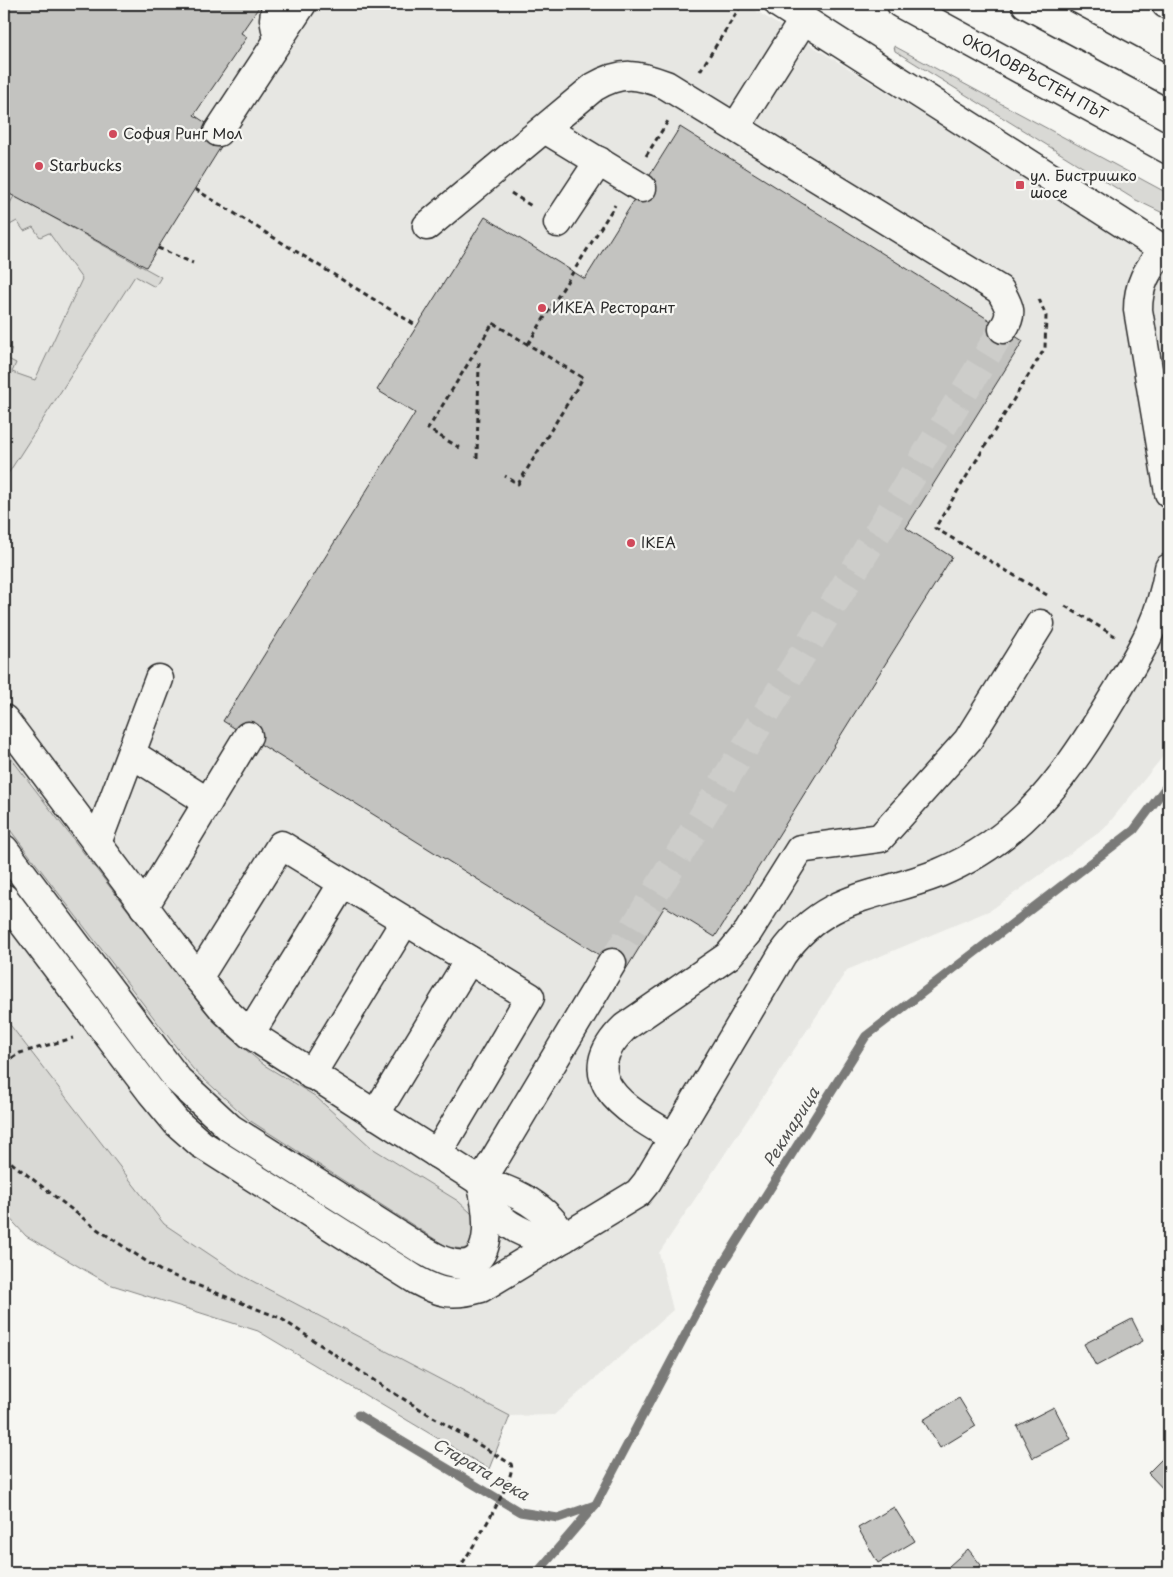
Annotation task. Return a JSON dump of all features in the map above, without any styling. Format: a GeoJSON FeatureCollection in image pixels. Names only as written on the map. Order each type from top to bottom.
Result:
{"type":"FeatureCollection","features":[{"type":"Feature","properties":{"kind":"main road"},"geometry":{"type":"LineString","coordinates":[[276,4],[274,19],[278,41]]}},
{"type":"Feature","properties":{"kind":"main road"},"geometry":{"type":"LineString","coordinates":[[218,132],[302,4]]}},
{"type":"Feature","properties":{"kind":"main road"},"geometry":{"type":"LineString","coordinates":[[780,4],[1166,251],[1145,276],[1138,293],[1138,310],[1169,494]]}},
{"type":"Feature","properties":{"kind":"main road","name":"ОКОЛОВРЪСТЕН ПЪТ"},"geometry":{"type":"LineString","coordinates":[[901,4],[1169,150]]}},
{"type":"Feature","properties":{"kind":"main road"},"geometry":{"type":"LineString","coordinates":[[1026,4],[1169,80]]}},
{"type":"Feature","properties":{"kind":"main road"},"geometry":{"type":"LineString","coordinates":[[736,127],[804,19]]}},
{"type":"Feature","properties":{"kind":"main road"},"geometry":{"type":"LineString","coordinates":[[427,226],[594,87],[609,78],[626,75],[645,77],[666,85],[736,127],[1000,290],[1008,304],[1010,318],[1003,329]]}},
{"type":"Feature","properties":{"kind":"main road"},"geometry":{"type":"LineString","coordinates":[[545,129],[642,188]]}},
{"type":"Feature","properties":{"kind":"main road"},"geometry":{"type":"LineString","coordinates":[[558,223],[599,161]]}},
{"type":"Feature","properties":{"kind":"main road"},"geometry":{"type":"LineString","coordinates":[[4,898],[176,1122],[202,1144],[416,1280],[445,1293],[461,1294],[481,1288],[638,1193],[674,1138],[782,955],[803,930],[839,905],[938,873],[963,862],[1007,832],[1033,809],[1058,783],[1078,756],[1141,651],[1156,622],[1169,568]]}},
{"type":"Feature","properties":{"kind":"main road"},"geometry":{"type":"LineString","coordinates":[[674,1138],[618,1102],[608,1087],[603,1071],[604,1053],[613,1039],[626,1027],[728,956],[748,932],[800,849],[880,838],[968,740],[1040,624]]}},
{"type":"Feature","properties":{"kind":"main road"},"geometry":{"type":"LineString","coordinates":[[97,843],[159,679]]}},
{"type":"Feature","properties":{"kind":"main road"},"geometry":{"type":"LineString","coordinates":[[4,719],[144,907],[224,1010],[250,1034],[311,1075],[437,1154],[484,1193],[508,1191],[537,1207],[549,1217],[559,1240]]}},
{"type":"Feature","properties":{"kind":"main road"},"geometry":{"type":"LineString","coordinates":[[144,907],[248,736]]}},
{"type":"Feature","properties":{"kind":"main road"},"geometry":{"type":"LineString","coordinates":[[132,754],[208,802]]}},
{"type":"Feature","properties":{"kind":"main road"},"geometry":{"type":"LineString","coordinates":[[198,978],[281,845],[530,997],[437,1154]]}},
{"type":"Feature","properties":{"kind":"main road"},"geometry":{"type":"LineString","coordinates":[[4,849],[178,1080],[230,1128],[419,1248],[448,1263],[458,1264],[472,1261],[484,1248],[489,1231],[484,1193],[612,963]]}},
{"type":"Feature","properties":{"kind":"main road"},"geometry":{"type":"LineString","coordinates":[[250,1034],[343,883]]}},
{"type":"Feature","properties":{"kind":"main road"},"geometry":{"type":"LineString","coordinates":[[311,1075],[405,921]]}},
{"type":"Feature","properties":{"kind":"main road"},"geometry":{"type":"LineString","coordinates":[[375,1115],[469,960]]}},
{"type":"Feature","properties":{"kind":"path"},"geometry":{"type":"LineString","coordinates":[[696,77],[742,4]]}},
{"type":"Feature","properties":{"kind":"path"},"geometry":{"type":"LineString","coordinates":[[646,157],[672,116]]}},
{"type":"Feature","properties":{"kind":"path"},"geometry":{"type":"LineString","coordinates":[[195,189],[417,326]]}},
{"type":"Feature","properties":{"kind":"path"},"geometry":{"type":"LineString","coordinates":[[528,344],[616,204]]}},
{"type":"Feature","properties":{"kind":"path"},"geometry":{"type":"LineString","coordinates":[[158,248],[193,263]]}},
{"type":"Feature","properties":{"kind":"path"},"geometry":{"type":"LineString","coordinates":[[1036,293],[1046,316],[1045,348],[936,528],[1050,597]]}},
{"type":"Feature","properties":{"kind":"path"},"geometry":{"type":"LineString","coordinates":[[460,448],[428,429],[493,323],[583,378],[518,484],[506,476]]}},
{"type":"Feature","properties":{"kind":"path"},"geometry":{"type":"LineString","coordinates":[[477,458],[479,363]]}},
{"type":"Feature","properties":{"kind":"path"},"geometry":{"type":"LineString","coordinates":[[1058,602],[1116,636]]}},
{"type":"Feature","properties":{"kind":"path"},"geometry":{"type":"LineString","coordinates":[[4,1063],[20,1053],[82,1035]]}},
{"type":"Feature","properties":{"kind":"path"},"geometry":{"type":"LineString","coordinates":[[4,1158],[96,1229],[161,1271],[280,1318],[387,1389],[499,1457],[513,1468],[496,1506],[456,1573]]}},
{"type":"Feature","properties":{"kind":"shaded area"},"geometry":{"type":"Polygon","coordinates":[[[4,4],[745,4],[1103,227],[1169,273],[1169,749],[1104,829],[991,910],[847,970],[659,1253],[673,1310],[554,1415],[510,1416],[239,1274],[164,1224],[4,1017],[4,4]]]}},
{"type":"Feature","properties":{"kind":"shaded area"},"geometry":{"type":"Polygon","coordinates":[[[894,46],[1169,194],[1169,216],[1134,199],[895,51],[894,46]]]}},
{"type":"Feature","properties":{"kind":"shaded area"},"geometry":{"type":"Polygon","coordinates":[[[14,196],[161,277],[155,287],[135,276],[4,480],[4,433],[7,427],[4,426],[4,346],[12,349],[8,359],[16,363],[12,372],[35,380],[82,279],[49,233],[40,237],[33,227],[24,231],[17,221],[8,226],[4,214],[14,196]]]}},
{"type":"Feature","properties":{"kind":"shaded area"},"geometry":{"type":"Polygon","coordinates":[[[4,749],[206,1012],[223,1031],[264,1065],[315,1096],[372,1148],[458,1201],[471,1213],[478,1226],[470,1246],[463,1249],[447,1247],[249,1120],[193,1069],[4,822],[4,749]]]}},
{"type":"Feature","properties":{"kind":"shaded area"},"geometry":{"type":"Polygon","coordinates":[[[4,1017],[164,1224],[239,1274],[510,1416],[489,1469],[258,1331],[109,1284],[26,1236],[4,1212],[4,1017]]]}},
{"type":"Feature","properties":{"kind":"building","name":"София Ринг Мол"},"geometry":{"type":"Polygon","coordinates":[[[4,4],[261,4],[241,33],[247,37],[194,115],[227,137],[146,267],[4,191],[4,4]]]}},
{"type":"Feature","properties":{"kind":"building","name":"IKEA"},"geometry":{"type":"Polygon","coordinates":[[[680,127],[1023,341],[906,528],[952,557],[715,937],[665,906],[625,971],[223,721],[415,413],[377,390],[485,217],[585,279],[680,127]]]}},
{"type":"Feature","properties":{"kind":"building"},"geometry":{"type":"Polygon","coordinates":[[[1132,1319],[1143,1341],[1096,1366],[1084,1344],[1132,1319]]]}},
{"type":"Feature","properties":{"kind":"building"},"geometry":{"type":"Polygon","coordinates":[[[959,1398],[976,1426],[940,1448],[923,1420],[959,1398]]]}},
{"type":"Feature","properties":{"kind":"building"},"geometry":{"type":"Polygon","coordinates":[[[1054,1407],[1071,1439],[1033,1458],[1017,1426],[1054,1407]]]}},
{"type":"Feature","properties":{"kind":"building"},"geometry":{"type":"Polygon","coordinates":[[[1169,1452],[1169,1492],[1168,1494],[1148,1473],[1169,1452]]]}},
{"type":"Feature","properties":{"kind":"building"},"geometry":{"type":"Polygon","coordinates":[[[894,1507],[915,1541],[878,1563],[858,1528],[894,1507]]]}},
{"type":"Feature","properties":{"kind":"building"},"geometry":{"type":"Polygon","coordinates":[[[968,1549],[981,1565],[971,1573],[955,1573],[949,1566],[968,1549]]]}},
{"type":"Feature","properties":{"kind":"waterway","name":"Рекмарица"},"geometry":{"type":"LineString","coordinates":[[537,1573],[596,1504],[722,1265],[866,1036],[1134,830],[1169,783]]}},
{"type":"Feature","properties":{"kind":"waterway","name":"Старата река"},"geometry":{"type":"LineString","coordinates":[[358,1415],[520,1512],[558,1518],[595,1505]]}},
{"type":"Feature","properties":{"kind":"tunnel"},"geometry":{"type":"LineString","coordinates":[[612,963],[1003,329]]}},
{"type":"Feature","properties":{"kind":"place","name":"София Ринг Мол"},"geometry":{"type":"Point","coordinates":[113,134]}},
{"type":"Feature","properties":{"kind":"place","name":"Starbucks"},"geometry":{"type":"Point","coordinates":[39,166]}},
{"type":"Feature","properties":{"kind":"place","name":"ул. Бистришко шосе"},"geometry":{"type":"Point","coordinates":[1020,185]}},
{"type":"Feature","properties":{"kind":"place","name":"ИКЕА Ресторант"},"geometry":{"type":"Point","coordinates":[542,308]}},
{"type":"Feature","properties":{"kind":"place","name":"IKEA"},"geometry":{"type":"Point","coordinates":[631,543]}}]}
